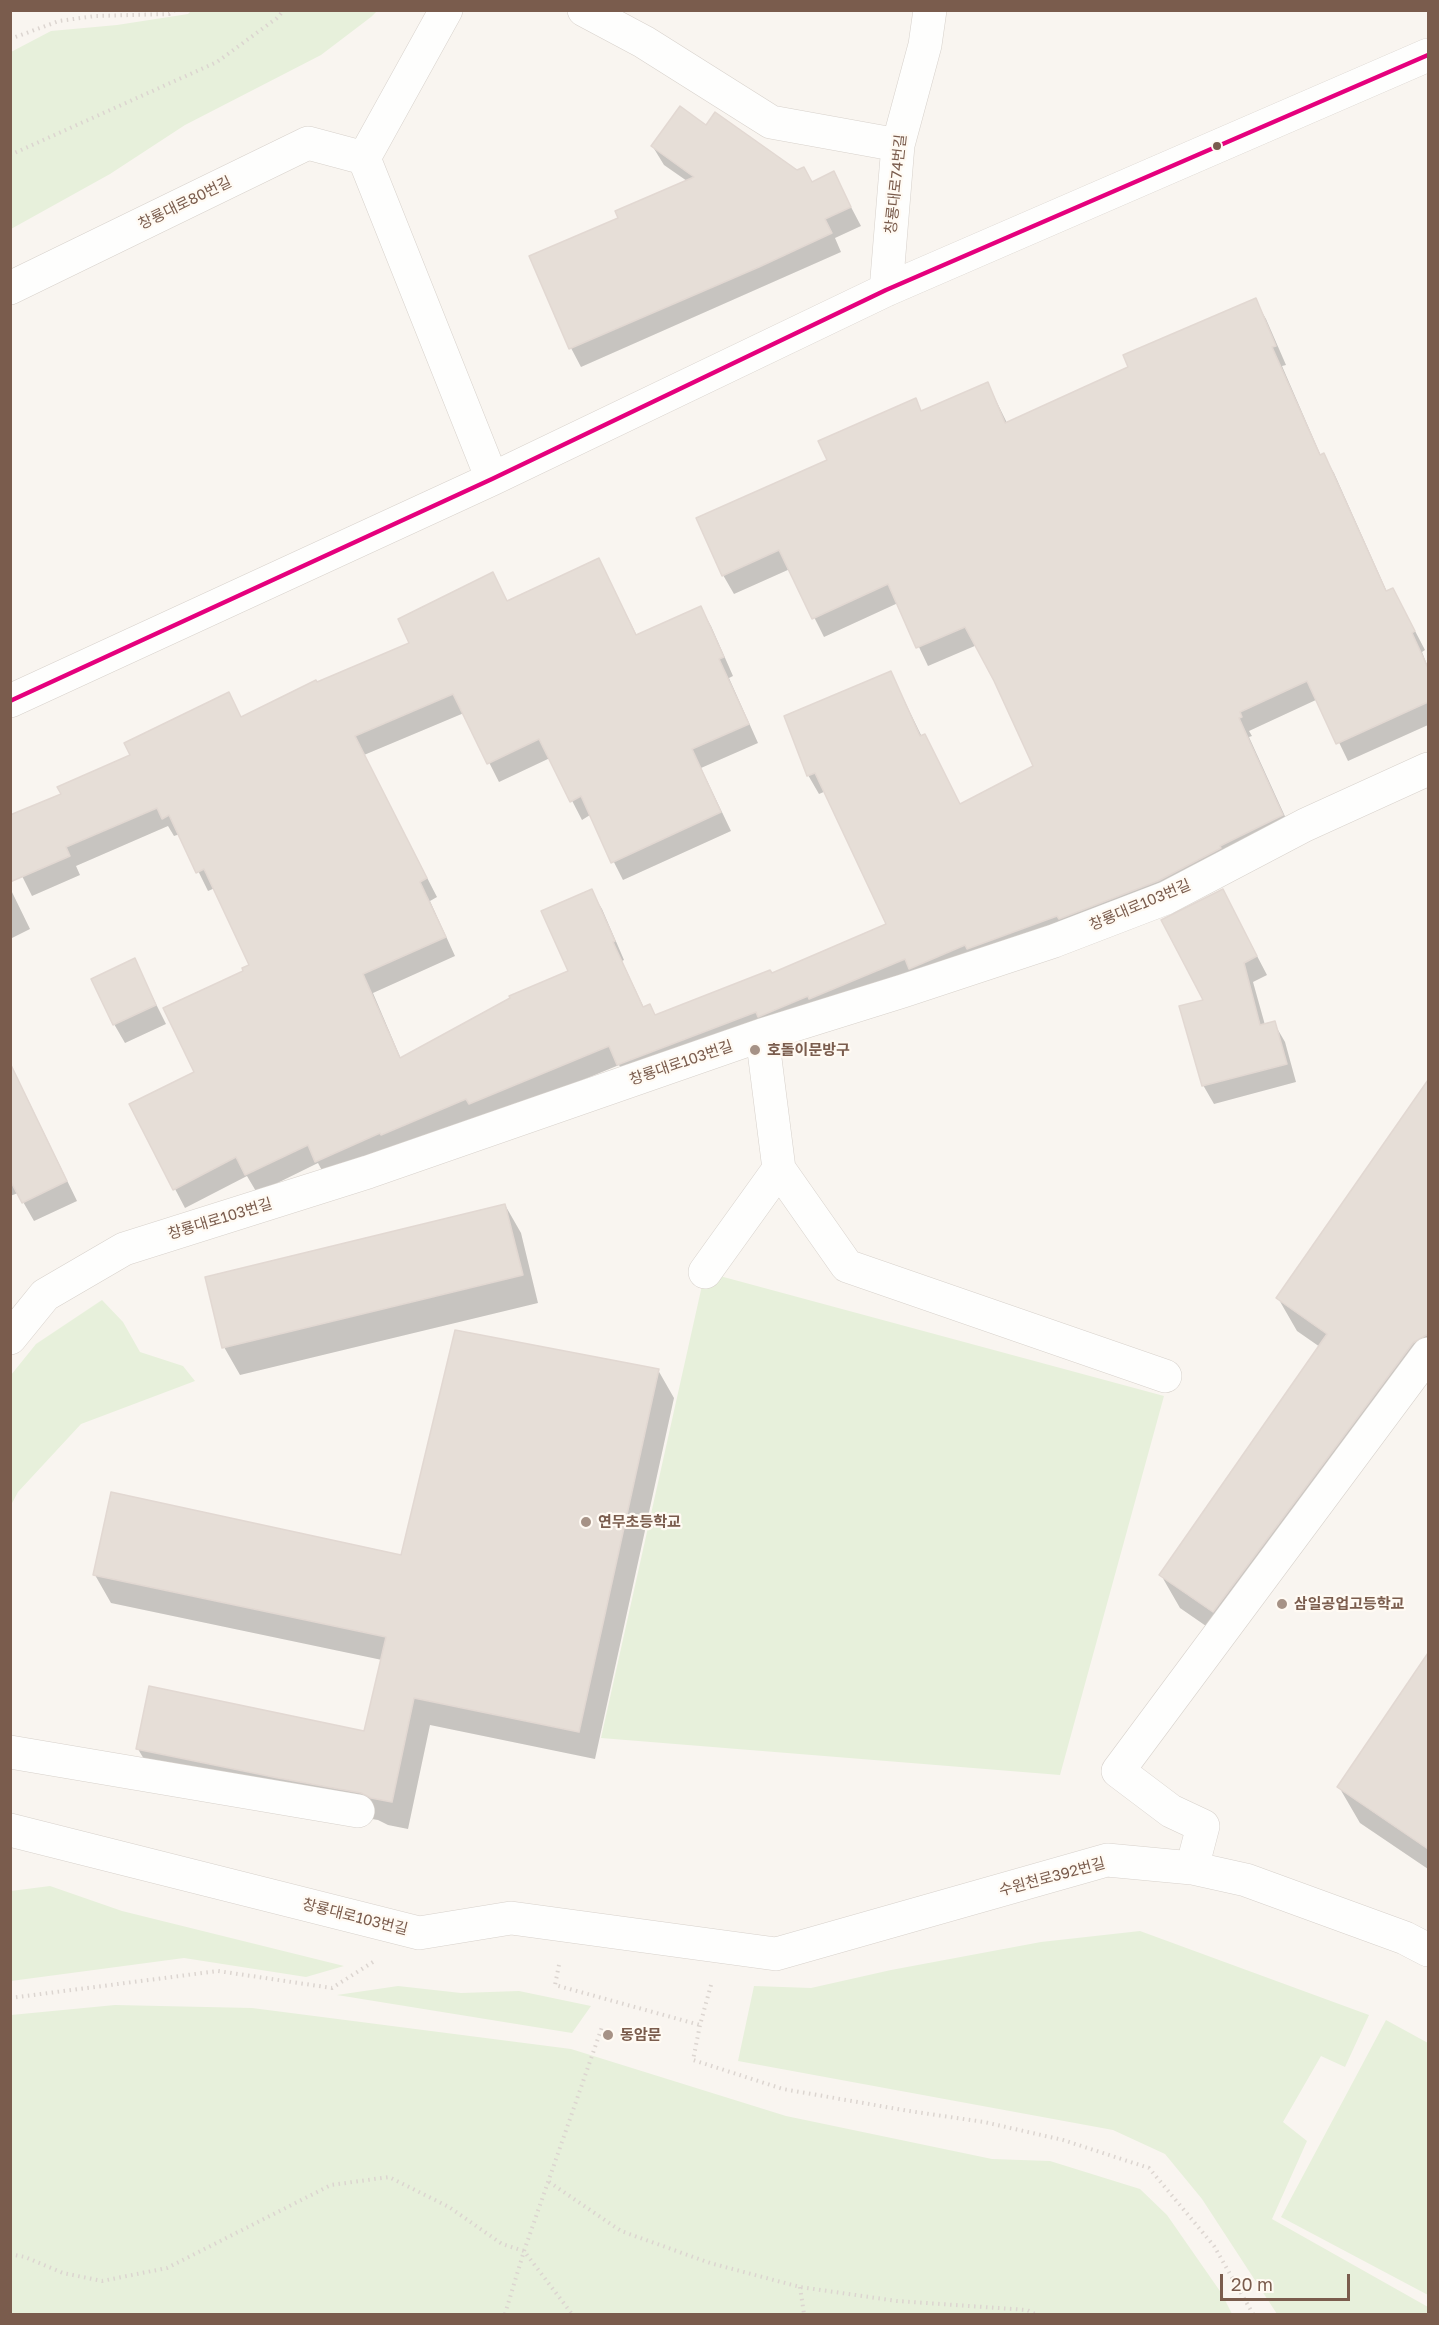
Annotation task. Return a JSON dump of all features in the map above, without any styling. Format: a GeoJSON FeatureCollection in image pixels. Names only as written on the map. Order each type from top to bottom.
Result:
{"type":"FeatureCollection","features":[{"type":"Feature","properties":{"kind":"street"},"geometry":{"type":"LineString","coordinates":[[446,10],[364,158],[492,479]]}},
{"type":"Feature","properties":{"kind":"street"},"geometry":{"type":"LineString","coordinates":[[584,10],[644,42],[771,122],[898,145]]}},
{"type":"Feature","properties":{"kind":"street","name":"창룡대로74번길"},"geometry":{"type":"LineString","coordinates":[[886,290],[898,145],[925,45],[930,10]]}},
{"type":"Feature","properties":{"kind":"street"},"geometry":{"type":"LineString","coordinates":[[10,702],[492,479],[886,290],[1428,55]]}},
{"type":"Feature","properties":{"kind":"street","name":"창룡대로80번길"},"geometry":{"type":"LineString","coordinates":[[10,288],[308,143],[364,158]]}},
{"type":"Feature","properties":{"kind":"street","name":"창룡대로103번길"},"geometry":{"type":"LineString","coordinates":[[10,1338],[45,1294],[124,1249],[379,1169],[762,1035],[1054,941],[1166,898],[1305,825],[1428,769]]}},
{"type":"Feature","properties":{"kind":"street"},"geometry":{"type":"LineString","coordinates":[[762,1035],[779,1169],[847,1266],[1165,1376]]}},
{"type":"Feature","properties":{"kind":"street"},"geometry":{"type":"LineString","coordinates":[[705,1272],[779,1169]]}},
{"type":"Feature","properties":{"kind":"street"},"geometry":{"type":"LineString","coordinates":[[1192,1868],[1203,1826],[1171,1811],[1118,1772],[1428,1354]]}},
{"type":"Feature","properties":{"kind":"street"},"geometry":{"type":"LineString","coordinates":[[10,1752],[358,1811]]}},
{"type":"Feature","properties":{"kind":"street","name":"창룡대로103번길"},"geometry":{"type":"LineString","coordinates":[[10,1830],[419,1933],[512,1917],[776,1954]]}},
{"type":"Feature","properties":{"kind":"street","name":"수원천로392번길"},"geometry":{"type":"LineString","coordinates":[[776,1954],[1107,1860],[1192,1868],[1246,1880],[1405,1938],[1428,1950]]}},
{"type":"Feature","properties":{"kind":"path"},"geometry":{"type":"LineString","coordinates":[[10,39],[58,21],[95,16],[169,14],[175,10]]}},
{"type":"Feature","properties":{"kind":"path"},"geometry":{"type":"LineString","coordinates":[[10,155],[217,62],[278,18],[284,10]]}},
{"type":"Feature","properties":{"kind":"path"},"geometry":{"type":"LineString","coordinates":[[568,1925],[555,1985],[700,2025]]}},
{"type":"Feature","properties":{"kind":"path"},"geometry":{"type":"LineString","coordinates":[[10,1998],[218,1971],[332,1988],[419,1933]]}},
{"type":"Feature","properties":{"kind":"path"},"geometry":{"type":"LineString","coordinates":[[722,1947],[700,2025],[693,2060],[795,2091],[984,2122],[1063,2140],[1149,2168],[1214,2246],[1253,2314]]}},
{"type":"Feature","properties":{"kind":"path"},"geometry":{"type":"LineString","coordinates":[[505,2314],[524,2251],[602,2027]]}},
{"type":"Feature","properties":{"kind":"path"},"geometry":{"type":"LineString","coordinates":[[10,2254],[26,2257],[63,2273],[102,2281],[167,2268],[332,2185],[389,2177],[449,2207],[502,2244],[524,2251],[572,2314]]}},
{"type":"Feature","properties":{"kind":"path"},"geometry":{"type":"LineString","coordinates":[[549,2182],[621,2231],[710,2263],[800,2287],[897,2301],[1027,2310],[1035,2314]]}},
{"type":"Feature","properties":{"kind":"path"},"geometry":{"type":"LineString","coordinates":[[800,2287],[804,2314]]}},
{"type":"Feature","properties":{"kind":"green space"},"geometry":{"type":"Polygon","coordinates":[[[192,10],[377,11],[321,55],[185,125],[110,174],[11,229],[11,52],[51,31],[117,25],[188,14],[192,10]]]}},
{"type":"Feature","properties":{"kind":"green space"},"geometry":{"type":"Polygon","coordinates":[[[705,1272],[1164,1396],[1060,1775],[601,1738],[705,1272]]]}},
{"type":"Feature","properties":{"kind":"green space"},"geometry":{"type":"Polygon","coordinates":[[[102,1300],[123,1322],[140,1352],[183,1366],[195,1381],[81,1424],[18,1492],[11,1505],[11,1375],[36,1344],[102,1300]]]}},
{"type":"Feature","properties":{"kind":"green space"},"geometry":{"type":"Polygon","coordinates":[[[50,1886],[122,1911],[344,1966],[306,1977],[184,1958],[11,1981],[11,1891],[50,1886]]]}},
{"type":"Feature","properties":{"kind":"green space"},"geometry":{"type":"Polygon","coordinates":[[[1140,1931],[1369,2015],[1345,2067],[1321,2056],[1283,2122],[1307,2141],[1272,2219],[1428,2307],[1428,2314],[1277,2314],[1202,2199],[1165,2154],[1113,2130],[738,2061],[754,1986],[811,1988],[891,1970],[1041,1942],[1140,1931]]]}},
{"type":"Feature","properties":{"kind":"green space"},"geometry":{"type":"Polygon","coordinates":[[[398,1986],[461,1993],[519,1991],[591,2006],[572,2033],[337,1995],[398,1986]]]}},
{"type":"Feature","properties":{"kind":"green space"},"geometry":{"type":"Polygon","coordinates":[[[115,2005],[252,2008],[571,2049],[786,2116],[992,2159],[1050,2161],[1140,2189],[1167,2215],[1222,2294],[1232,2314],[11,2314],[11,2015],[115,2005]]]}},
{"type":"Feature","properties":{"kind":"green space"},"geometry":{"type":"Polygon","coordinates":[[[1386,2020],[1428,2043],[1428,2295],[1281,2217],[1386,2020]]]}},
{"type":"Feature","properties":{"kind":"building"},"geometry":{"type":"Polygon","coordinates":[[[680,106],[706,125],[715,112],[797,170],[804,167],[812,182],[834,171],[851,207],[825,219],[832,233],[569,349],[529,256],[618,218],[615,211],[694,177],[651,146],[680,106]]]}},
{"type":"Feature","properties":{"kind":"building"},"geometry":{"type":"Polygon","coordinates":[[[1256,298],[1276,346],[1272,347],[1320,455],[1324,453],[1386,591],[1393,588],[1415,631],[1412,633],[1428,668],[1428,702],[1336,744],[1307,681],[1240,712],[1242,717],[1239,718],[1283,815],[1220,846],[1221,848],[1158,881],[1059,919],[1057,916],[967,949],[965,945],[909,969],[905,959],[809,999],[808,996],[758,1017],[756,1012],[617,1065],[609,1046],[469,1104],[466,1099],[315,1162],[308,1145],[245,1175],[236,1157],[173,1190],[129,1104],[194,1072],[163,1008],[243,971],[242,968],[249,965],[204,869],[196,873],[169,815],[162,819],[157,808],[66,847],[70,856],[10,882],[10,815],[61,794],[57,787],[130,755],[124,743],[229,692],[241,717],[316,680],[317,682],[409,643],[398,619],[493,572],[507,601],[599,558],[636,635],[701,606],[724,657],[719,659],[749,724],[692,749],[721,812],[611,863],[581,796],[570,802],[539,739],[487,764],[453,694],[355,736],[427,878],[420,882],[446,937],[363,974],[400,1058],[510,998],[509,996],[568,971],[541,911],[592,889],[643,1007],[650,1004],[655,1015],[770,970],[772,973],[886,924],[815,773],[807,776],[784,716],[891,671],[920,736],[925,734],[960,804],[1033,766],[994,681],[965,627],[916,648],[888,584],[812,619],[779,550],[722,576],[696,518],[827,460],[818,441],[916,398],[921,411],[988,382],[1005,423],[1128,367],[1123,355],[1256,298]]]}},
{"type":"Feature","properties":{"kind":"building"},"geometry":{"type":"Polygon","coordinates":[[[1223,889],[1257,956],[1244,963],[1260,1025],[1275,1021],[1287,1064],[1202,1086],[1179,1006],[1203,1000],[1161,920],[1223,889]]]}},
{"type":"Feature","properties":{"kind":"building"},"geometry":{"type":"Polygon","coordinates":[[[135,958],[156,1005],[113,1025],[91,979],[135,958]]]}},
{"type":"Feature","properties":{"kind":"building"},"geometry":{"type":"Polygon","coordinates":[[[10,1063],[67,1181],[22,1203],[10,1180],[10,1063]]]}},
{"type":"Feature","properties":{"kind":"building"},"geometry":{"type":"Polygon","coordinates":[[[1428,1080],[1428,1334],[1413,1343],[1213,1612],[1159,1575],[1327,1334],[1276,1298],[1428,1080]]]}},
{"type":"Feature","properties":{"kind":"building"},"geometry":{"type":"Polygon","coordinates":[[[505,1204],[523,1275],[222,1348],[205,1277],[505,1204]]]}},
{"type":"Feature","properties":{"kind":"building"},"geometry":{"type":"Polygon","coordinates":[[[455,1330],[659,1369],[579,1732],[414,1698],[392,1802],[371,1798],[361,1793],[136,1749],[149,1686],[364,1731],[386,1637],[93,1575],[111,1492],[401,1555],[455,1330]]]}},
{"type":"Feature","properties":{"kind":"building"},"geometry":{"type":"Polygon","coordinates":[[[1428,1653],[1428,1849],[1337,1787],[1428,1653]]]}},
{"type":"Feature","properties":{"kind":"transit line"},"geometry":{"type":"LineString","coordinates":[[10,701],[492,479],[886,290],[1428,55]]}},
{"type":"Feature","properties":{"kind":"place","name":"호돌이문방구"},"geometry":{"type":"Point","coordinates":[755,1050]}},
{"type":"Feature","properties":{"kind":"place","name":"연무초등학교"},"geometry":{"type":"Point","coordinates":[586,1522]}},
{"type":"Feature","properties":{"kind":"place","name":"삼일공업고등학교"},"geometry":{"type":"Point","coordinates":[1282,1604]}},
{"type":"Feature","properties":{"kind":"place","name":"동암문"},"geometry":{"type":"Point","coordinates":[608,2035]}}]}
